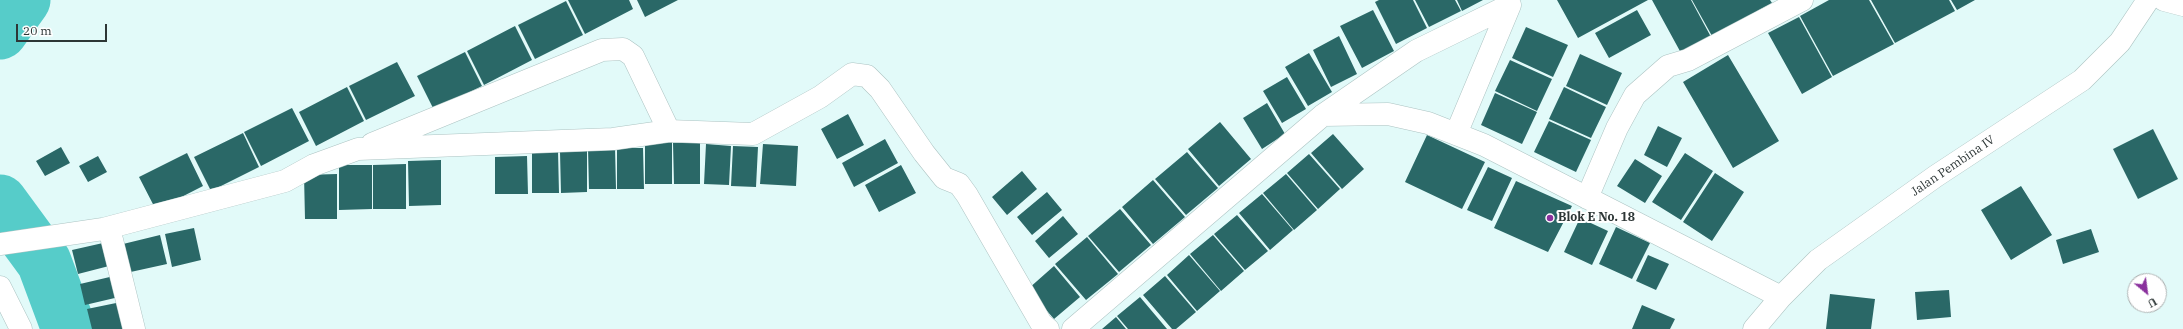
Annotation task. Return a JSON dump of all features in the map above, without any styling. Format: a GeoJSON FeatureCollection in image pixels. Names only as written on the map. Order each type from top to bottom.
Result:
{"type":"FeatureCollection","features":[{"type":"Feature","properties":{"kind":"street"},"geometry":{"type":"LineString","coordinates":[[1587,198],[1617,128],[1635,95],[1668,66],[1688,60],[1802,0]]}},
{"type":"Feature","properties":{"kind":"street","name":"Jalan Pembina IV"},"geometry":{"type":"LineString","coordinates":[[1754,329],[1781,297],[1818,260],[1936,176],[2082,80],[2120,42],[2148,0]]}},
{"type":"Feature","properties":{"kind":"street"},"geometry":{"type":"LineString","coordinates":[[2164,0],[2183,6]]}},
{"type":"Feature","properties":{"kind":"street"},"geometry":{"type":"LineString","coordinates":[[1073,329],[1323,115],[1416,51],[1510,5],[1456,134]]}},
{"type":"Feature","properties":{"kind":"street"},"geometry":{"type":"LineString","coordinates":[[0,244],[103,229],[285,181],[314,165],[358,149],[602,50],[623,49],[633,56],[669,131]]}},
{"type":"Feature","properties":{"kind":"street"},"geometry":{"type":"LineString","coordinates":[[358,149],[613,139],[669,131],[753,134],[820,97],[852,74],[867,76],[880,89],[924,153],[944,178],[959,184],[967,195],[1041,323],[1048,329]]}},
{"type":"Feature","properties":{"kind":"street"},"geometry":{"type":"LineString","coordinates":[[1323,115],[1388,114],[1428,123],[1484,145],[1781,297]]}},
{"type":"Feature","properties":{"kind":"street"},"geometry":{"type":"LineString","coordinates":[[112,240],[134,329]]}},
{"type":"Feature","properties":{"kind":"street"},"geometry":{"type":"LineString","coordinates":[[0,287],[21,329]]}},
{"type":"Feature","properties":{"kind":"building"},"geometry":{"type":"Polygon","coordinates":[[[568,0],[629,0],[633,9],[585,34],[568,0]]]}},
{"type":"Feature","properties":{"kind":"building"},"geometry":{"type":"Polygon","coordinates":[[[637,0],[678,0],[645,17],[637,0]]]}},
{"type":"Feature","properties":{"kind":"building"},"geometry":{"type":"Polygon","coordinates":[[[1379,0],[1413,0],[1427,28],[1396,44],[1375,2],[1379,0]]]}},
{"type":"Feature","properties":{"kind":"building"},"geometry":{"type":"Polygon","coordinates":[[[1415,0],[1455,0],[1461,11],[1429,27],[1415,0]]]}},
{"type":"Feature","properties":{"kind":"building"},"geometry":{"type":"Polygon","coordinates":[[[1457,0],[1483,0],[1462,11],[1457,0]]]}},
{"type":"Feature","properties":{"kind":"building"},"geometry":{"type":"Polygon","coordinates":[[[1557,0],[1648,0],[1578,38],[1557,0]]]}},
{"type":"Feature","properties":{"kind":"building"},"geometry":{"type":"Polygon","coordinates":[[[1652,0],[1691,0],[1711,37],[1681,53],[1652,0]]]}},
{"type":"Feature","properties":{"kind":"building"},"geometry":{"type":"Polygon","coordinates":[[[1692,0],[1770,0],[1772,3],[1712,36],[1692,0]]]}},
{"type":"Feature","properties":{"kind":"building"},"geometry":{"type":"Polygon","coordinates":[[[1829,0],[1869,0],[1894,44],[1833,76],[1800,16],[1829,0]]]}},
{"type":"Feature","properties":{"kind":"building"},"geometry":{"type":"Polygon","coordinates":[[[1871,0],[1949,0],[1955,11],[1895,43],[1871,0]]]}},
{"type":"Feature","properties":{"kind":"building"},"geometry":{"type":"Polygon","coordinates":[[[1951,0],[1975,0],[1957,10],[1951,0]]]}},
{"type":"Feature","properties":{"kind":"building"},"geometry":{"type":"Polygon","coordinates":[[[566,1],[583,35],[535,59],[518,25],[566,1]]]}},
{"type":"Feature","properties":{"kind":"building"},"geometry":{"type":"Polygon","coordinates":[[[1373,10],[1394,51],[1362,68],[1340,26],[1373,10]]]}},
{"type":"Feature","properties":{"kind":"building"},"geometry":{"type":"Polygon","coordinates":[[[1637,10],[1651,35],[1609,58],[1595,33],[1637,10]]]}},
{"type":"Feature","properties":{"kind":"building"},"geometry":{"type":"Polygon","coordinates":[[[1799,17],[1832,77],[1802,94],[1768,33],[1799,17]]]}},
{"type":"Feature","properties":{"kind":"building"},"geometry":{"type":"Polygon","coordinates":[[[515,26],[532,60],[484,85],[467,51],[515,26]]]}},
{"type":"Feature","properties":{"kind":"building"},"geometry":{"type":"Polygon","coordinates":[[[1526,27],[1568,45],[1553,77],[1512,58],[1526,27]]]}},
{"type":"Feature","properties":{"kind":"building"},"geometry":{"type":"Polygon","coordinates":[[[1339,36],[1357,74],[1331,87],[1313,50],[1339,36]]]}},
{"type":"Feature","properties":{"kind":"building"},"geometry":{"type":"Polygon","coordinates":[[[465,52],[482,86],[434,110],[417,76],[465,52]]]}},
{"type":"Feature","properties":{"kind":"building"},"geometry":{"type":"Polygon","coordinates":[[[1309,53],[1332,92],[1308,106],[1285,67],[1309,53]]]}},
{"type":"Feature","properties":{"kind":"building"},"geometry":{"type":"Polygon","coordinates":[[[1580,54],[1622,73],[1607,105],[1566,86],[1580,54]]]}},
{"type":"Feature","properties":{"kind":"building"},"geometry":{"type":"Polygon","coordinates":[[[1728,55],[1779,141],[1733,168],[1683,82],[1728,55]]]}},
{"type":"Feature","properties":{"kind":"building"},"geometry":{"type":"Polygon","coordinates":[[[1510,60],[1552,79],[1537,111],[1495,91],[1510,60]]]}},
{"type":"Feature","properties":{"kind":"building"},"geometry":{"type":"Polygon","coordinates":[[[397,62],[415,96],[366,120],[349,86],[397,62]]]}},
{"type":"Feature","properties":{"kind":"building"},"geometry":{"type":"Polygon","coordinates":[[[1287,77],[1306,109],[1282,123],[1263,91],[1287,77]]]}},
{"type":"Feature","properties":{"kind":"building"},"geometry":{"type":"Polygon","coordinates":[[[347,87],[364,121],[316,146],[299,112],[347,87]]]}},
{"type":"Feature","properties":{"kind":"building"},"geometry":{"type":"Polygon","coordinates":[[[1564,87],[1606,107],[1591,138],[1549,119],[1564,87]]]}},
{"type":"Feature","properties":{"kind":"building"},"geometry":{"type":"Polygon","coordinates":[[[1495,93],[1537,112],[1522,144],[1481,125],[1495,93]]]}},
{"type":"Feature","properties":{"kind":"building"},"geometry":{"type":"Polygon","coordinates":[[[1267,103],[1285,134],[1262,149],[1243,118],[1267,103]]]}},
{"type":"Feature","properties":{"kind":"building"},"geometry":{"type":"Polygon","coordinates":[[[292,108],[309,141],[261,166],[244,132],[292,108]]]}},
{"type":"Feature","properties":{"kind":"building"},"geometry":{"type":"Polygon","coordinates":[[[848,114],[864,145],[837,159],[821,129],[848,114]]]}},
{"type":"Feature","properties":{"kind":"building"},"geometry":{"type":"Polygon","coordinates":[[[1549,121],[1591,140],[1576,172],[1534,152],[1549,121]]]}},
{"type":"Feature","properties":{"kind":"building"},"geometry":{"type":"Polygon","coordinates":[[[1220,122],[1251,159],[1219,186],[1188,149],[1220,122]]]}},
{"type":"Feature","properties":{"kind":"building"},"geometry":{"type":"Polygon","coordinates":[[[1658,126],[1682,138],[1667,167],[1644,155],[1658,126]]]}},
{"type":"Feature","properties":{"kind":"building"},"geometry":{"type":"Polygon","coordinates":[[[2153,129],[2178,179],[2138,199],[2113,149],[2153,129]]]}},
{"type":"Feature","properties":{"kind":"building"},"geometry":{"type":"Polygon","coordinates":[[[243,133],[259,167],[211,191],[194,157],[243,133]]]}},
{"type":"Feature","properties":{"kind":"building"},"geometry":{"type":"Polygon","coordinates":[[[1333,134],[1364,169],[1342,189],[1311,153],[1333,134]]]}},
{"type":"Feature","properties":{"kind":"building"},"geometry":{"type":"Polygon","coordinates":[[[1427,135],[1485,162],[1462,209],[1405,182],[1427,135]]]}},
{"type":"Feature","properties":{"kind":"building"},"geometry":{"type":"Polygon","coordinates":[[[885,139],[898,163],[854,187],[842,163],[885,139]]]}},
{"type":"Feature","properties":{"kind":"building"},"geometry":{"type":"Polygon","coordinates":[[[672,142],[672,184],[645,184],[645,143],[672,142]]]}},
{"type":"Feature","properties":{"kind":"building"},"geometry":{"type":"Polygon","coordinates":[[[673,143],[700,143],[700,184],[674,184],[673,143]]]}},
{"type":"Feature","properties":{"kind":"building"},"geometry":{"type":"Polygon","coordinates":[[[706,144],[731,146],[729,185],[704,184],[706,144]]]}},
{"type":"Feature","properties":{"kind":"building"},"geometry":{"type":"Polygon","coordinates":[[[763,144],[798,146],[796,186],[760,184],[763,144]]]}},
{"type":"Feature","properties":{"kind":"building"},"geometry":{"type":"Polygon","coordinates":[[[733,146],[758,147],[756,187],[731,186],[733,146]]]}},
{"type":"Feature","properties":{"kind":"building"},"geometry":{"type":"Polygon","coordinates":[[[61,147],[70,163],[45,176],[36,161],[61,147]]]}},
{"type":"Feature","properties":{"kind":"building"},"geometry":{"type":"Polygon","coordinates":[[[615,147],[616,189],[589,189],[588,148],[615,147]]]}},
{"type":"Feature","properties":{"kind":"building"},"geometry":{"type":"Polygon","coordinates":[[[617,148],[643,148],[644,189],[617,189],[617,148]]]}},
{"type":"Feature","properties":{"kind":"building"},"geometry":{"type":"Polygon","coordinates":[[[532,151],[558,151],[559,193],[532,193],[532,151]]]}},
{"type":"Feature","properties":{"kind":"building"},"geometry":{"type":"Polygon","coordinates":[[[587,151],[587,192],[561,193],[560,152],[587,151]]]}},
{"type":"Feature","properties":{"kind":"building"},"geometry":{"type":"Polygon","coordinates":[[[1187,152],[1218,188],[1186,215],[1155,179],[1187,152]]]}},
{"type":"Feature","properties":{"kind":"building"},"geometry":{"type":"Polygon","coordinates":[[[187,153],[203,186],[156,210],[139,177],[187,153]]]}},
{"type":"Feature","properties":{"kind":"building"},"geometry":{"type":"Polygon","coordinates":[[[1685,153],[1713,171],[1681,220],[1652,202],[1685,153]]]}},
{"type":"Feature","properties":{"kind":"building"},"geometry":{"type":"Polygon","coordinates":[[[1309,154],[1340,189],[1318,209],[1287,173],[1309,154]]]}},
{"type":"Feature","properties":{"kind":"building"},"geometry":{"type":"Polygon","coordinates":[[[98,156],[107,172],[88,182],[79,166],[98,156]]]}},
{"type":"Feature","properties":{"kind":"building"},"geometry":{"type":"Polygon","coordinates":[[[527,156],[528,194],[495,194],[495,157],[527,156]]]}},
{"type":"Feature","properties":{"kind":"building"},"geometry":{"type":"Polygon","coordinates":[[[1635,159],[1662,176],[1645,203],[1617,186],[1635,159]]]}},
{"type":"Feature","properties":{"kind":"building"},"geometry":{"type":"Polygon","coordinates":[[[441,160],[441,205],[409,206],[408,161],[441,160]]]}},
{"type":"Feature","properties":{"kind":"building"},"geometry":{"type":"Polygon","coordinates":[[[406,164],[406,209],[373,209],[373,165],[406,164]]]}},
{"type":"Feature","properties":{"kind":"building"},"geometry":{"type":"Polygon","coordinates":[[[339,165],[372,165],[372,209],[339,210],[339,165]]]}},
{"type":"Feature","properties":{"kind":"building"},"geometry":{"type":"Polygon","coordinates":[[[901,165],[916,193],[879,212],[865,185],[901,165]]]}},
{"type":"Feature","properties":{"kind":"building"},"geometry":{"type":"Polygon","coordinates":[[[1488,167],[1512,178],[1492,221],[1467,210],[1488,167]]]}},
{"type":"Feature","properties":{"kind":"building"},"geometry":{"type":"Polygon","coordinates":[[[1022,171],[1037,189],[1007,215],[992,197],[1022,171]]]}},
{"type":"Feature","properties":{"kind":"building"},"geometry":{"type":"Polygon","coordinates":[[[1715,173],[1744,192],[1712,241],[1683,222],[1715,173]]]}},
{"type":"Feature","properties":{"kind":"building"},"geometry":{"type":"Polygon","coordinates":[[[337,174],[337,219],[305,219],[304,175],[337,174]]]}},
{"type":"Feature","properties":{"kind":"building"},"geometry":{"type":"Polygon","coordinates":[[[1286,174],[1317,210],[1294,230],[1263,193],[1286,174]]]}},
{"type":"Feature","properties":{"kind":"building"},"geometry":{"type":"Polygon","coordinates":[[[1153,180],[1185,217],[1153,244],[1122,207],[1153,180]]]}},
{"type":"Feature","properties":{"kind":"building"},"geometry":{"type":"Polygon","coordinates":[[[1516,181],[1572,206],[1548,252],[1494,228],[1516,181]]]}},
{"type":"Feature","properties":{"kind":"building"},"geometry":{"type":"Polygon","coordinates":[[[2021,186],[2052,235],[2011,260],[1981,210],[2021,186]]]}},
{"type":"Feature","properties":{"kind":"building"},"geometry":{"type":"Polygon","coordinates":[[[1047,192],[1062,210],[1032,235],[1017,217],[1047,192]]]}},
{"type":"Feature","properties":{"kind":"building"},"geometry":{"type":"Polygon","coordinates":[[[1262,194],[1293,230],[1270,250],[1239,213],[1262,194]]]}},
{"type":"Feature","properties":{"kind":"building"},"geometry":{"type":"Polygon","coordinates":[[[1120,209],[1151,245],[1119,272],[1088,236],[1120,209]]]}},
{"type":"Feature","properties":{"kind":"building"},"geometry":{"type":"Polygon","coordinates":[[[1237,215],[1268,251],[1245,270],[1214,234],[1237,215]]]}},
{"type":"Feature","properties":{"kind":"building"},"geometry":{"type":"Polygon","coordinates":[[[1063,216],[1078,234],[1049,258],[1035,241],[1063,216]]]}},
{"type":"Feature","properties":{"kind":"building"},"geometry":{"type":"Polygon","coordinates":[[[1580,218],[1608,231],[1592,265],[1564,252],[1580,218]]]}},
{"type":"Feature","properties":{"kind":"building"},"geometry":{"type":"Polygon","coordinates":[[[1616,227],[1650,243],[1632,279],[1599,264],[1616,227]]]}},
{"type":"Feature","properties":{"kind":"building"},"geometry":{"type":"Polygon","coordinates":[[[194,228],[201,260],[172,267],[165,234],[194,228]]]}},
{"type":"Feature","properties":{"kind":"building"},"geometry":{"type":"Polygon","coordinates":[[[2091,229],[2099,252],[2063,264],[2056,240],[2091,229]]]}},
{"type":"Feature","properties":{"kind":"building"},"geometry":{"type":"Polygon","coordinates":[[[160,235],[167,264],[126,273],[119,245],[160,235]]]}},
{"type":"Feature","properties":{"kind":"building"},"geometry":{"type":"Polygon","coordinates":[[[1213,235],[1244,271],[1221,291],[1190,254],[1213,235]]]}},
{"type":"Feature","properties":{"kind":"building"},"geometry":{"type":"Polygon","coordinates":[[[1087,237],[1118,274],[1086,300],[1055,264],[1087,237]]]}},
{"type":"Feature","properties":{"kind":"building"},"geometry":{"type":"Polygon","coordinates":[[[103,243],[109,266],[78,274],[72,250],[103,243]]]}},
{"type":"Feature","properties":{"kind":"building"},"geometry":{"type":"Polygon","coordinates":[[[1189,255],[1220,291],[1197,311],[1167,275],[1189,255]]]}},
{"type":"Feature","properties":{"kind":"building"},"geometry":{"type":"Polygon","coordinates":[[[1648,255],[1669,264],[1656,290],[1636,281],[1648,255]]]}},
{"type":"Feature","properties":{"kind":"building"},"geometry":{"type":"Polygon","coordinates":[[[1054,266],[1080,297],[1054,319],[1028,289],[1054,266]]]}},
{"type":"Feature","properties":{"kind":"building"},"geometry":{"type":"Polygon","coordinates":[[[114,276],[119,297],[85,305],[80,284],[114,276]]]}},
{"type":"Feature","properties":{"kind":"building"},"geometry":{"type":"Polygon","coordinates":[[[1165,276],[1196,312],[1176,329],[1172,329],[1143,295],[1165,276]]]}},
{"type":"Feature","properties":{"kind":"building"},"geometry":{"type":"Polygon","coordinates":[[[1949,290],[1951,317],[1917,320],[1915,292],[1949,290]]]}},
{"type":"Feature","properties":{"kind":"building"},"geometry":{"type":"Polygon","coordinates":[[[1830,294],[1875,299],[1871,329],[1826,329],[1830,294]]]}},
{"type":"Feature","properties":{"kind":"building"},"geometry":{"type":"Polygon","coordinates":[[[1140,297],[1167,329],[1128,329],[1117,316],[1140,297]]]}},
{"type":"Feature","properties":{"kind":"building"},"geometry":{"type":"Polygon","coordinates":[[[121,302],[127,329],[92,329],[87,309],[121,302]]]}},
{"type":"Feature","properties":{"kind":"building"},"geometry":{"type":"Polygon","coordinates":[[[1642,305],[1675,319],[1670,329],[1632,329],[1642,305]]]}},
{"type":"Feature","properties":{"kind":"building"},"geometry":{"type":"Polygon","coordinates":[[[1116,317],[1126,329],[1102,329],[1116,317]]]}},
{"type":"Feature","properties":{"kind":"waterway"},"geometry":{"type":"LineString","coordinates":[[0,32],[23,0]]}},
{"type":"Feature","properties":{"kind":"waterway"},"geometry":{"type":"LineString","coordinates":[[0,202],[44,262],[69,329]]}},
{"type":"Feature","properties":{"kind":"place","name":"Blok E No. 18"},"geometry":{"type":"Point","coordinates":[1550,218]}}]}
